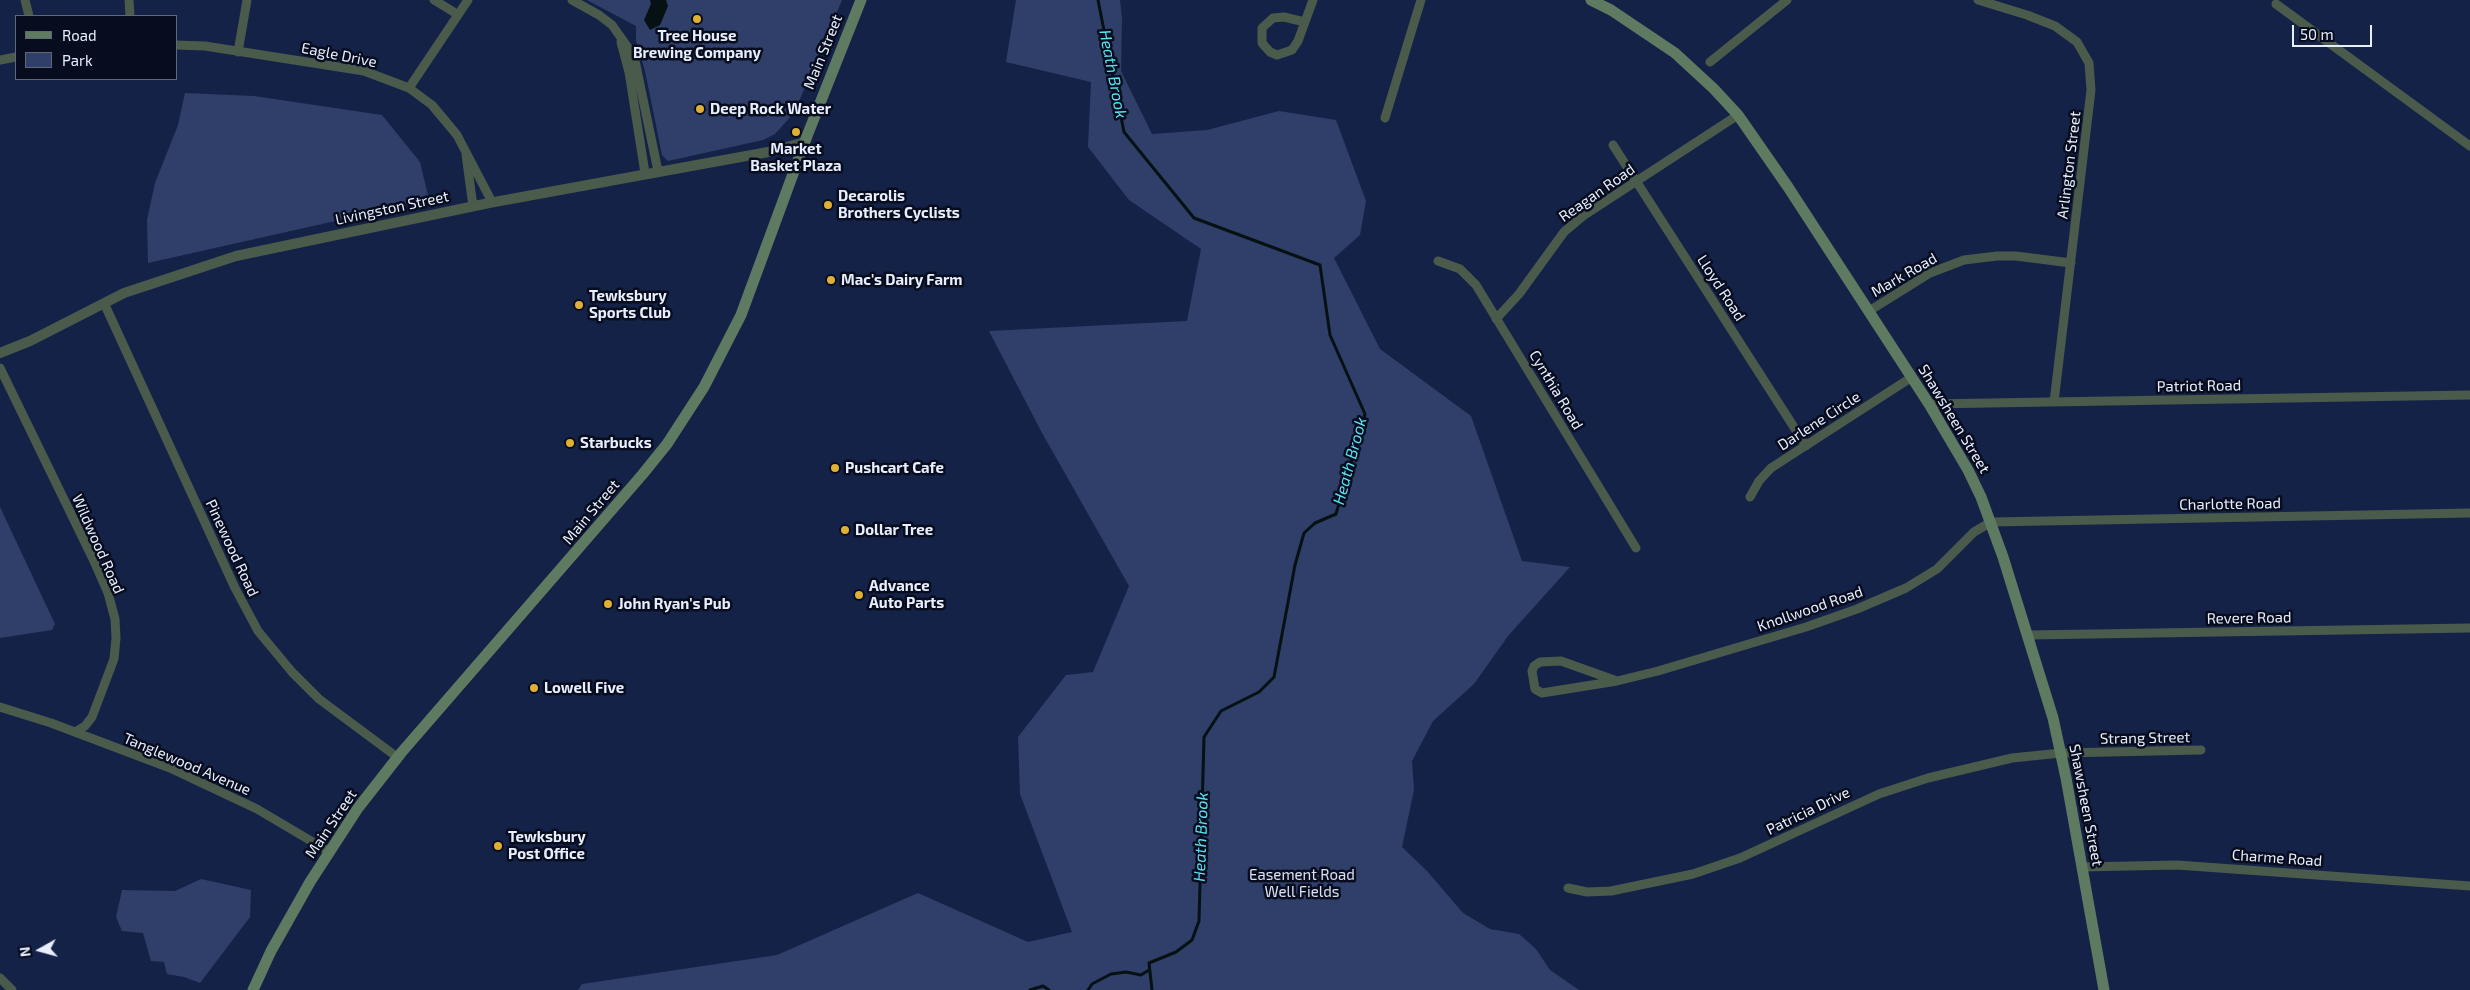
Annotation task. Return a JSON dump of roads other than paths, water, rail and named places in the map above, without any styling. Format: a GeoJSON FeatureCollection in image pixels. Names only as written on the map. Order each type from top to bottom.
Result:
{"type":"FeatureCollection","features":[{"type":"Feature","properties":{"kind":"main road","name":"Main Street"},"geometry":{"type":"LineString","coordinates":[[253,990],[270,952],[328,851],[397,757],[616,507],[667,444],[689,410],[720,357],[741,315],[804,142],[861,0]]}},
{"type":"Feature","properties":{"kind":"main road","name":"Shawsheen Street"},"geometry":{"type":"LineString","coordinates":[[1591,0],[1611,10],[1675,53],[1714,89],[1738,115],[1779,173],[1912,377],[1968,470],[1991,522],[2029,635],[2061,753],[2104,990]]}},
{"type":"Feature","properties":{"kind":"street"},"geometry":{"type":"LineString","coordinates":[[25,0],[30,15]]}},
{"type":"Feature","properties":{"kind":"street"},"geometry":{"type":"LineString","coordinates":[[129,0],[130,15]]}},
{"type":"Feature","properties":{"kind":"street"},"geometry":{"type":"LineString","coordinates":[[238,52],[247,0]]}},
{"type":"Feature","properties":{"kind":"street"},"geometry":{"type":"LineString","coordinates":[[434,0],[457,14]]}},
{"type":"Feature","properties":{"kind":"street"},"geometry":{"type":"LineString","coordinates":[[409,88],[468,0]]}},
{"type":"Feature","properties":{"kind":"street"},"geometry":{"type":"LineString","coordinates":[[572,0],[599,15],[612,25],[620,39],[634,56],[658,171]]}},
{"type":"Feature","properties":{"kind":"street"},"geometry":{"type":"LineString","coordinates":[[1304,22],[1284,17],[1273,18],[1262,28],[1262,43],[1273,54],[1288,52],[1297,44],[1312,0]]}},
{"type":"Feature","properties":{"kind":"street"},"geometry":{"type":"LineString","coordinates":[[1386,118],[1421,0]]}},
{"type":"Feature","properties":{"kind":"street"},"geometry":{"type":"LineString","coordinates":[[1710,62],[1787,0]]}},
{"type":"Feature","properties":{"kind":"street","name":"Arlington Street"},"geometry":{"type":"LineString","coordinates":[[1978,0],[2055,26],[2077,42],[2089,63],[2091,90],[2054,402]]}},
{"type":"Feature","properties":{"kind":"street"},"geometry":{"type":"LineString","coordinates":[[2276,4],[2470,146]]}},
{"type":"Feature","properties":{"kind":"street"},"geometry":{"type":"LineString","coordinates":[[620,39],[629,72],[645,173]]}},
{"type":"Feature","properties":{"kind":"street","name":"Eagle Drive"},"geometry":{"type":"LineString","coordinates":[[178,45],[238,52],[364,71],[409,88],[444,117],[457,135],[492,202]]}},
{"type":"Feature","properties":{"kind":"street"},"geometry":{"type":"LineString","coordinates":[[0,60],[15,57]]}},
{"type":"Feature","properties":{"kind":"street","name":"Reagan Road"},"geometry":{"type":"LineString","coordinates":[[1496,319],[1519,294],[1564,232],[1738,115]]}},
{"type":"Feature","properties":{"kind":"street","name":"Livingston Street"},"geometry":{"type":"LineString","coordinates":[[0,353],[124,293],[217,261],[492,202],[768,152],[804,142]]}},
{"type":"Feature","properties":{"kind":"street","name":"Lloyd Road"},"geometry":{"type":"LineString","coordinates":[[1613,145],[1806,446]]}},
{"type":"Feature","properties":{"kind":"street","name":"Eagle Drive"},"geometry":{"type":"LineString","coordinates":[[465,152],[473,206]]}},
{"type":"Feature","properties":{"kind":"street","name":"Mark Road"},"geometry":{"type":"LineString","coordinates":[[1869,312],[1930,273],[1964,260],[2016,256],[2071,264]]}},
{"type":"Feature","properties":{"kind":"street","name":"Cynthia Road"},"geometry":{"type":"LineString","coordinates":[[1438,261],[1460,269],[1468,276],[1636,548]]}},
{"type":"Feature","properties":{"kind":"street","name":"Pinewood Road"},"geometry":{"type":"LineString","coordinates":[[104,303],[235,588],[258,631],[292,672],[319,699],[397,757]]}},
{"type":"Feature","properties":{"kind":"street","name":"Wildwood Road"},"geometry":{"type":"LineString","coordinates":[[0,368],[93,558],[108,594],[115,619],[114,659],[92,717],[85,726],[75,732]]}},
{"type":"Feature","properties":{"kind":"street","name":"Darlene Circle"},"geometry":{"type":"LineString","coordinates":[[1750,497],[1764,474],[1912,377]]}},
{"type":"Feature","properties":{"kind":"street","name":"Patriot Road"},"geometry":{"type":"LineString","coordinates":[[1929,404],[2470,395]]}},
{"type":"Feature","properties":{"kind":"street","name":"Charlotte Road"},"geometry":{"type":"LineString","coordinates":[[1991,522],[2470,513]]}},
{"type":"Feature","properties":{"kind":"street","name":"Knollwood Road"},"geometry":{"type":"LineString","coordinates":[[1617,681],[1561,661],[1538,663],[1532,671],[1534,685],[1540,693],[1617,681],[1681,665],[1806,627],[1881,600],[1906,588],[1937,569],[1974,532],[1991,522]]}},
{"type":"Feature","properties":{"kind":"street","name":"Revere Road"},"geometry":{"type":"LineString","coordinates":[[2029,635],[2470,628]]}},
{"type":"Feature","properties":{"kind":"street","name":"Tanglewood Avenue"},"geometry":{"type":"LineString","coordinates":[[0,707],[75,732],[170,768],[257,809],[328,851]]}},
{"type":"Feature","properties":{"kind":"street","name":"Strang Street"},"geometry":{"type":"LineString","coordinates":[[2061,753],[2201,750]]}},
{"type":"Feature","properties":{"kind":"street","name":"Patricia Drive"},"geometry":{"type":"LineString","coordinates":[[1568,888],[1587,892],[1611,892],[1694,874],[1740,858],[1844,808],[1904,785],[2012,758],[2061,753]]}},
{"type":"Feature","properties":{"kind":"street","name":"Charme Road"},"geometry":{"type":"LineString","coordinates":[[2082,866],[2177,864],[2470,886]]}},
{"type":"Feature","properties":{"kind":"street"},"geometry":{"type":"LineString","coordinates":[[0,978],[12,990]]}},
{"type":"Feature","properties":{"kind":"waterway","name":"Heath Brook"},"geometry":{"type":"LineString","coordinates":[[1098,0],[1124,132],[1194,218],[1320,265],[1330,335],[1365,414],[1336,514],[1315,523],[1304,533],[1295,565],[1274,677],[1259,692],[1221,711],[1204,737],[1199,921],[1192,940],[1176,952],[1149,963],[1152,990]]}},
{"type":"Feature","properties":{"kind":"waterway"},"geometry":{"type":"LineString","coordinates":[[1088,990],[1092,984],[1111,974],[1126,972],[1141,975],[1149,970]]}},
{"type":"Feature","properties":{"kind":"waterway"},"geometry":{"type":"LineString","coordinates":[[1030,990],[1043,986],[1049,990]]}},
{"type":"Feature","properties":{"kind":"place","name":"Tree House Brewing Company"},"geometry":{"type":"Point","coordinates":[697,19]}},
{"type":"Feature","properties":{"kind":"place","name":"Deep Rock Water"},"geometry":{"type":"Point","coordinates":[700,109]}},
{"type":"Feature","properties":{"kind":"place","name":"Market Basket Plaza"},"geometry":{"type":"Point","coordinates":[796,132]}},
{"type":"Feature","properties":{"kind":"place","name":"Decarolis Brothers Cyclists"},"geometry":{"type":"Point","coordinates":[828,205]}},
{"type":"Feature","properties":{"kind":"place","name":"Mac's Dairy Farm"},"geometry":{"type":"Point","coordinates":[831,280]}},
{"type":"Feature","properties":{"kind":"place","name":"Tewksbury Sports Club"},"geometry":{"type":"Point","coordinates":[579,305]}},
{"type":"Feature","properties":{"kind":"place","name":"Starbucks"},"geometry":{"type":"Point","coordinates":[570,443]}},
{"type":"Feature","properties":{"kind":"place","name":"Pushcart Cafe"},"geometry":{"type":"Point","coordinates":[835,468]}},
{"type":"Feature","properties":{"kind":"place","name":"Dollar Tree"},"geometry":{"type":"Point","coordinates":[845,530]}},
{"type":"Feature","properties":{"kind":"place","name":"Advance Auto Parts"},"geometry":{"type":"Point","coordinates":[859,595]}},
{"type":"Feature","properties":{"kind":"place","name":"John Ryan's Pub"},"geometry":{"type":"Point","coordinates":[608,604]}},
{"type":"Feature","properties":{"kind":"place","name":"Lowell Five"},"geometry":{"type":"Point","coordinates":[534,688]}},
{"type":"Feature","properties":{"kind":"place","name":"Tewksbury Post Office"},"geometry":{"type":"Point","coordinates":[498,846]}},
{"type":"Feature","properties":{"kind":"park label","name":"Easement Road Well Fields"},"geometry":{"type":"Point","coordinates":[1302,884]}}]}
